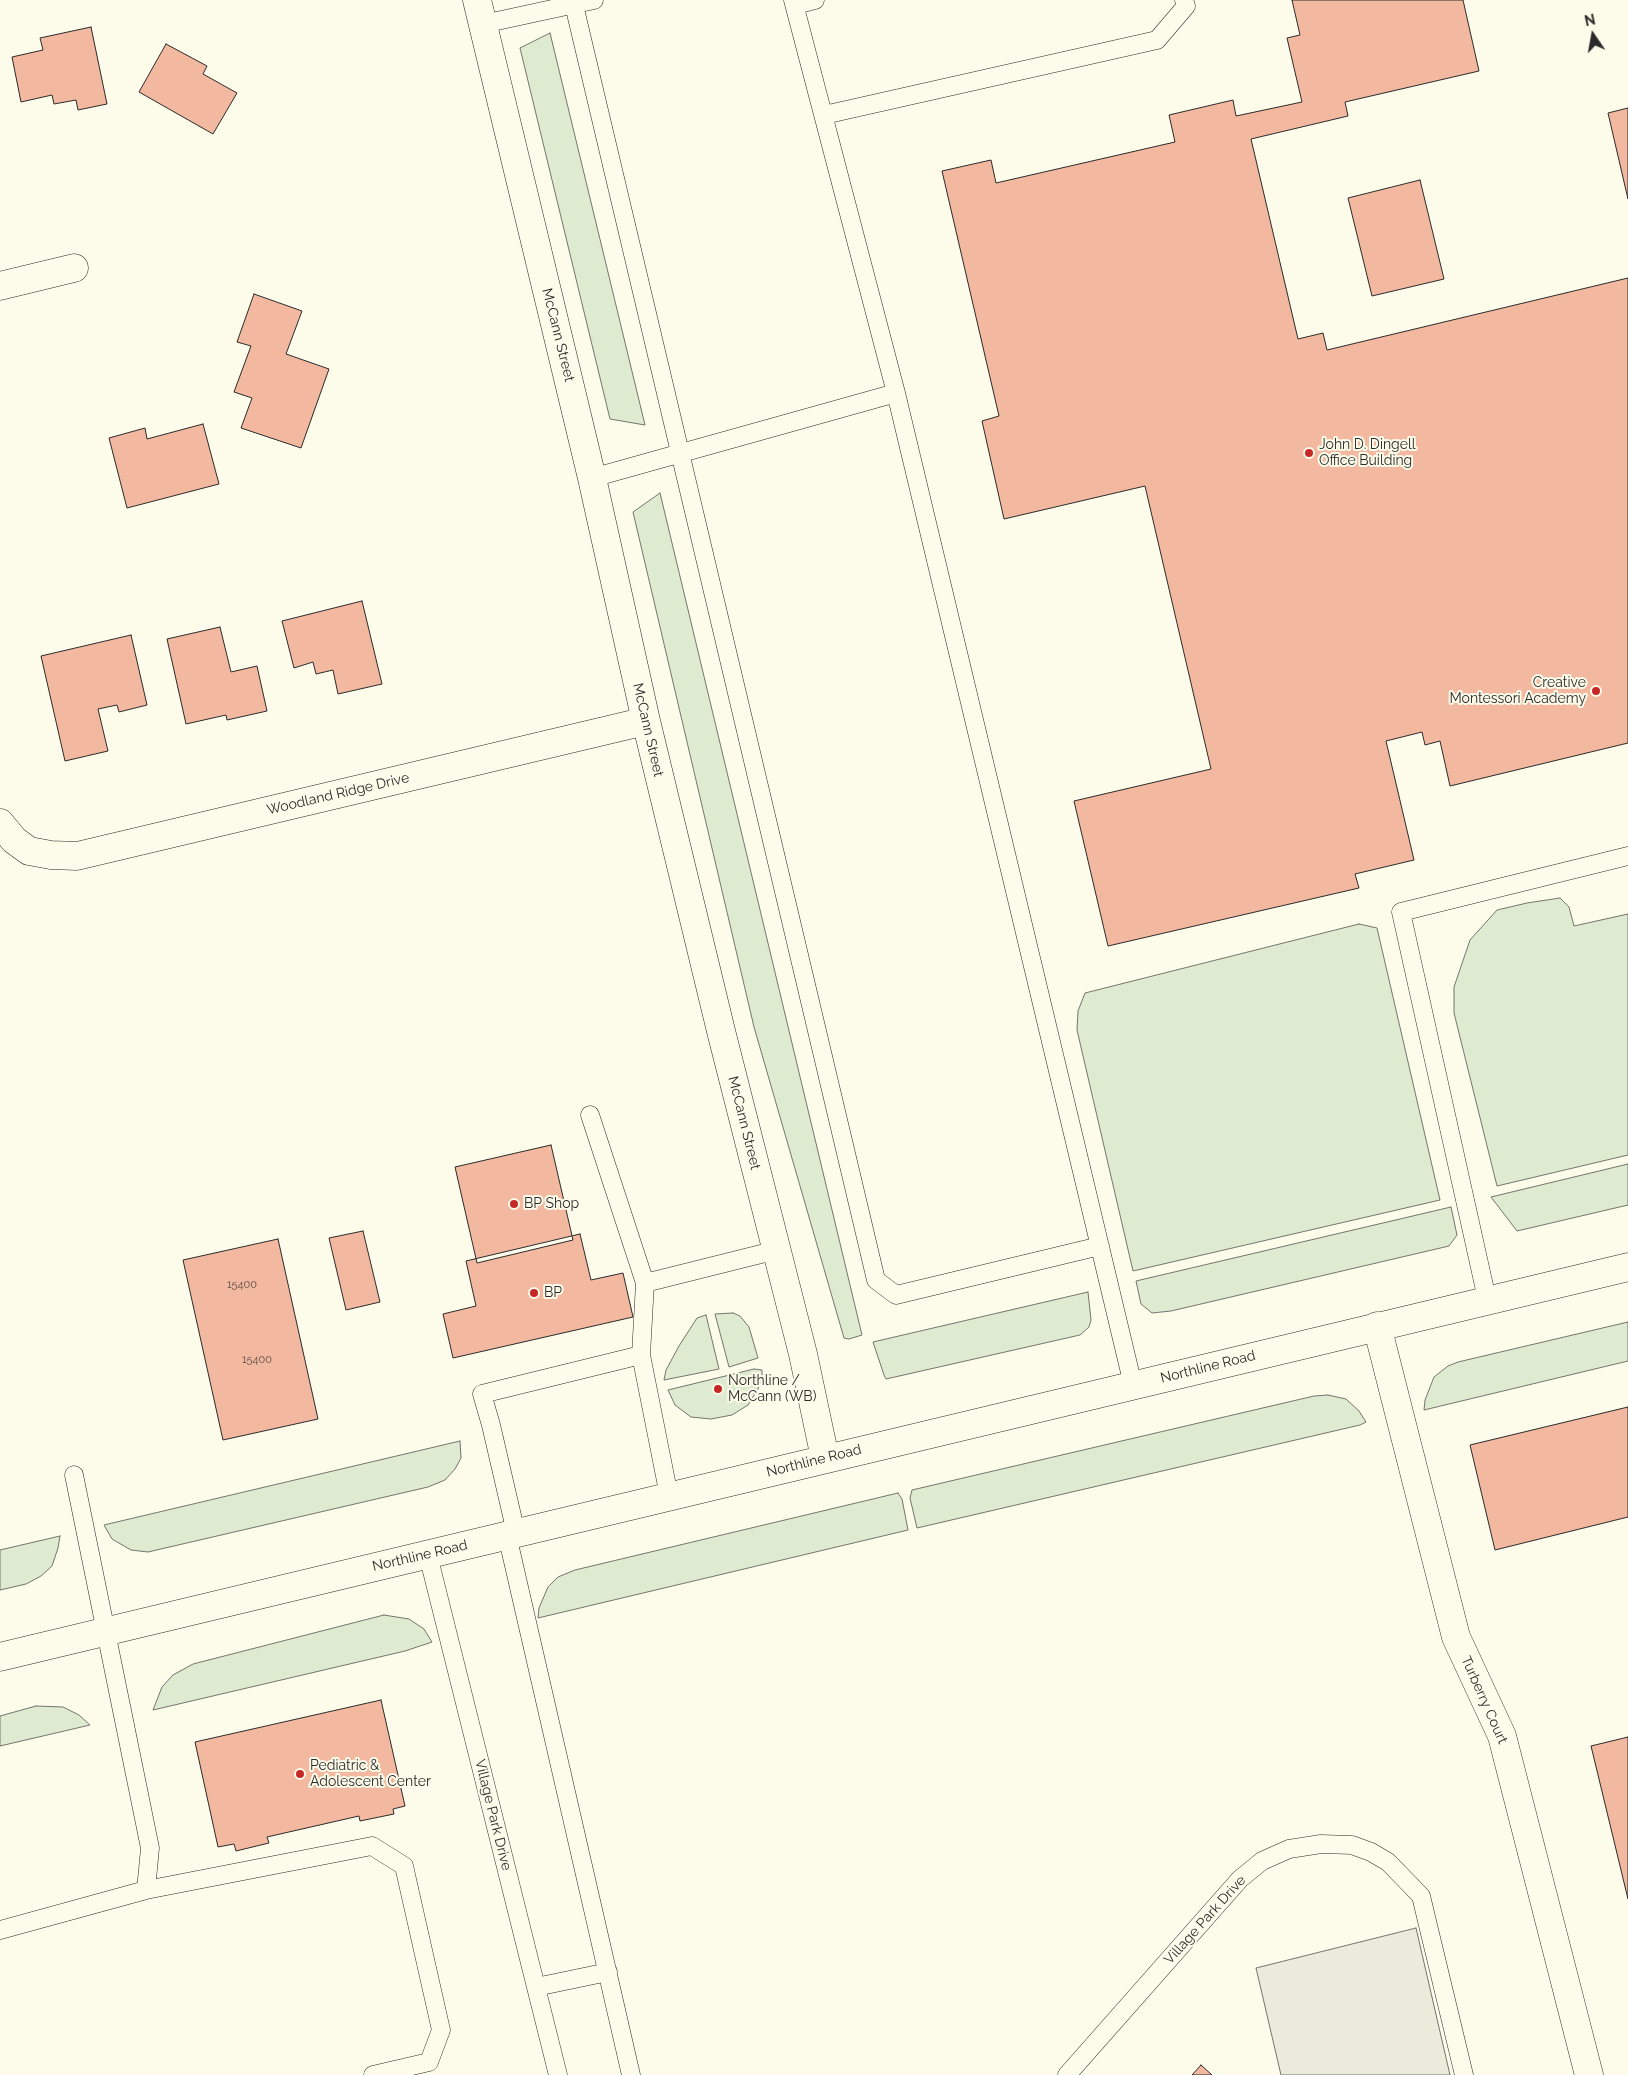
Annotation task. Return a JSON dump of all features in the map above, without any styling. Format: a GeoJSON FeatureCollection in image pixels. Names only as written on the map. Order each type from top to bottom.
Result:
{"type":"FeatureCollection","features":[{"type":"Feature","properties":{"kind":"street","name":"McCann Street"},"geometry":{"type":"LineString","coordinates":[[480,12],[592,478],[646,721],[803,1354],[825,1458]]}},
{"type":"Feature","properties":{"kind":"street"},"geometry":{"type":"LineString","coordinates":[[0,286],[74,268]]}},
{"type":"Feature","properties":{"kind":"street","name":"Woodland Ridge Drive"},"geometry":{"type":"LineString","coordinates":[[0,823],[14,840],[28,851],[51,855],[76,856],[646,721]]}},
{"type":"Feature","properties":{"kind":"street","name":"Northline Road"},"geometry":{"type":"LineString","coordinates":[[0,1656],[1628,1267]]}},
{"type":"Feature","properties":{"kind":"street","name":"Turberry Court"},"geometry":{"type":"LineString","coordinates":[[1377,1326],[1456,1637],[1502,1736],[1589,2075]]}},
{"type":"Feature","properties":{"kind":"lane"},"geometry":{"type":"LineString","coordinates":[[480,12],[574,4],[594,0]]}},
{"type":"Feature","properties":{"kind":"lane"},"geometry":{"type":"LineString","coordinates":[[814,0],[794,3],[896,393],[1133,1385]]}},
{"type":"Feature","properties":{"kind":"lane"},"geometry":{"type":"LineString","coordinates":[[824,115],[1157,40],[1186,6],[1184,0]]}},
{"type":"Feature","properties":{"kind":"lane"},"geometry":{"type":"LineString","coordinates":[[574,4],[682,453],[876,1280],[896,1295],[1100,1246]]}},
{"type":"Feature","properties":{"kind":"lane"},"geometry":{"type":"LineString","coordinates":[[592,478],[896,393]]}},
{"type":"Feature","properties":{"kind":"lane"},"geometry":{"type":"LineString","coordinates":[[1487,1300],[1401,912],[1628,856]]}},
{"type":"Feature","properties":{"kind":"lane"},"geometry":{"type":"LineString","coordinates":[[590,1115],[645,1283],[641,1356],[669,1496]]}},
{"type":"Feature","properties":{"kind":"lane"},"geometry":{"type":"LineString","coordinates":[[645,1283],[776,1250]]}},
{"type":"Feature","properties":{"kind":"lane"},"geometry":{"type":"LineString","coordinates":[[631,2075],[511,1534],[491,1425],[482,1394],[641,1356]]}},
{"type":"Feature","properties":{"kind":"lane"},"geometry":{"type":"LineString","coordinates":[[74,1475],[104,1631],[150,1848],[146,1890]]}},
{"type":"Feature","properties":{"kind":"lane","name":"Village Park Drive"},"geometry":{"type":"LineString","coordinates":[[428,1555],[558,2075]]}},
{"type":"Feature","properties":{"kind":"lane","name":"Village Park Drive"},"geometry":{"type":"LineString","coordinates":[[1067,2075],[1240,1879],[1262,1861],[1289,1849],[1321,1844],[1352,1845],[1371,1852],[1388,1862],[1422,1896],[1464,2075]]}},
{"type":"Feature","properties":{"kind":"lane"},"geometry":{"type":"LineString","coordinates":[[0,1930],[146,1890],[372,1846],[404,1866],[441,2030],[429,2062],[374,2075]]}},
{"type":"Feature","properties":{"kind":"lane"},"geometry":{"type":"LineString","coordinates":[[536,1987],[608,1972]]}},
{"type":"Feature","properties":{"kind":"green space"},"geometry":{"type":"Polygon","coordinates":[[[550,33],[645,425],[610,419],[520,48],[550,33]]]}},
{"type":"Feature","properties":{"kind":"green space"},"geometry":{"type":"Polygon","coordinates":[[[660,493],[862,1335],[849,1339],[844,1338],[754,1027],[633,512],[660,493]]]}},
{"type":"Feature","properties":{"kind":"green space"},"geometry":{"type":"Polygon","coordinates":[[[1560,898],[1569,907],[1574,926],[1628,914],[1628,1155],[1497,1186],[1454,1013],[1454,987],[1470,940],[1497,910],[1560,898]]]}},
{"type":"Feature","properties":{"kind":"green space"},"geometry":{"type":"Polygon","coordinates":[[[1359,924],[1377,928],[1440,1200],[1133,1271],[1077,1030],[1078,1011],[1085,993],[1359,924]]]}},
{"type":"Feature","properties":{"kind":"green space"},"geometry":{"type":"Polygon","coordinates":[[[1628,1164],[1628,1205],[1517,1231],[1491,1197],[1628,1164]]]}},
{"type":"Feature","properties":{"kind":"green space"},"geometry":{"type":"Polygon","coordinates":[[[1451,1207],[1457,1235],[1449,1246],[1171,1311],[1152,1313],[1141,1304],[1136,1281],[1451,1207]]]}},
{"type":"Feature","properties":{"kind":"green space"},"geometry":{"type":"Polygon","coordinates":[[[1088,1292],[1091,1320],[1089,1327],[1080,1335],[886,1379],[873,1342],[1088,1292]]]}},
{"type":"Feature","properties":{"kind":"green space"},"geometry":{"type":"Polygon","coordinates":[[[733,1313],[740,1316],[749,1327],[758,1358],[729,1367],[715,1314],[733,1313]]]}},
{"type":"Feature","properties":{"kind":"green space"},"geometry":{"type":"Polygon","coordinates":[[[706,1315],[719,1369],[664,1380],[666,1370],[697,1318],[706,1315]]]}},
{"type":"Feature","properties":{"kind":"green space"},"geometry":{"type":"Polygon","coordinates":[[[1628,1322],[1628,1361],[1424,1410],[1425,1400],[1434,1377],[1448,1366],[1458,1362],[1628,1322]]]}},
{"type":"Feature","properties":{"kind":"green space"},"geometry":{"type":"Polygon","coordinates":[[[754,1369],[762,1370],[762,1378],[758,1389],[748,1405],[732,1415],[711,1419],[691,1417],[675,1405],[668,1390],[754,1369]]]}},
{"type":"Feature","properties":{"kind":"green space"},"geometry":{"type":"Polygon","coordinates":[[[1328,1395],[1346,1399],[1359,1411],[1366,1422],[1360,1425],[917,1528],[910,1498],[912,1490],[1314,1396],[1328,1395]]]}},
{"type":"Feature","properties":{"kind":"green space"},"geometry":{"type":"Polygon","coordinates":[[[460,1441],[461,1458],[455,1469],[445,1480],[428,1487],[148,1552],[131,1550],[112,1539],[104,1525],[460,1441]]]}},
{"type":"Feature","properties":{"kind":"green space"},"geometry":{"type":"Polygon","coordinates":[[[898,1493],[902,1499],[908,1530],[538,1618],[539,1608],[548,1587],[558,1577],[575,1570],[898,1493]]]}},
{"type":"Feature","properties":{"kind":"green space"},"geometry":{"type":"Polygon","coordinates":[[[60,1536],[52,1566],[41,1576],[26,1584],[0,1590],[0,1550],[60,1536]]]}},
{"type":"Feature","properties":{"kind":"green space"},"geometry":{"type":"Polygon","coordinates":[[[384,1615],[409,1619],[424,1629],[432,1642],[405,1651],[153,1710],[162,1687],[173,1675],[193,1664],[384,1615]]]}},
{"type":"Feature","properties":{"kind":"green space"},"geometry":{"type":"Polygon","coordinates":[[[36,1706],[63,1707],[79,1715],[90,1725],[0,1746],[0,1716],[36,1706]]]}},
{"type":"Feature","properties":{"kind":"shaded area"},"geometry":{"type":"Polygon","coordinates":[[[1416,1928],[1450,2075],[1281,2075],[1256,1968],[1416,1928]]]}},
{"type":"Feature","properties":{"kind":"building","name":"John D. Dingell Office Building"},"geometry":{"type":"Polygon","coordinates":[[[1292,0],[1463,0],[1479,71],[1345,102],[1348,116],[1251,139],[1298,339],[1323,333],[1327,350],[1628,278],[1628,743],[1450,786],[1440,741],[1425,745],[1422,732],[1386,741],[1414,860],[1355,874],[1359,888],[1108,946],[1074,801],[1211,769],[1145,486],[1004,519],[982,421],[999,416],[942,171],[991,160],[996,183],[1175,142],[1169,115],[1233,100],[1236,116],[1302,102],[1287,38],[1300,35],[1292,0]]]}},
{"type":"Feature","properties":{"kind":"building"},"geometry":{"type":"Polygon","coordinates":[[[91,27],[107,104],[78,110],[76,100],[54,104],[52,95],[21,102],[12,57],[43,50],[40,38],[91,27]]]}},
{"type":"Feature","properties":{"kind":"building"},"geometry":{"type":"Polygon","coordinates":[[[166,44],[207,66],[203,74],[237,93],[213,134],[139,92],[166,44]]]}},
{"type":"Feature","properties":{"kind":"building"},"geometry":{"type":"Polygon","coordinates":[[[1628,108],[1628,199],[1608,113],[1628,108]]]}},
{"type":"Feature","properties":{"kind":"building"},"geometry":{"type":"Polygon","coordinates":[[[1420,180],[1444,279],[1372,296],[1348,198],[1420,180]]]}},
{"type":"Feature","properties":{"kind":"building"},"geometry":{"type":"Polygon","coordinates":[[[254,294],[302,311],[286,354],[329,369],[301,448],[241,428],[252,398],[234,392],[251,346],[237,342],[254,294]]]}},
{"type":"Feature","properties":{"kind":"building"},"geometry":{"type":"Polygon","coordinates":[[[203,424],[219,484],[127,508],[109,438],[145,428],[147,439],[203,424]]]}},
{"type":"Feature","properties":{"kind":"building"},"geometry":{"type":"Polygon","coordinates":[[[362,601],[382,684],[338,694],[333,670],[316,674],[313,662],[294,668],[282,621],[362,601]]]}},
{"type":"Feature","properties":{"kind":"building"},"geometry":{"type":"Polygon","coordinates":[[[220,627],[231,672],[257,666],[267,711],[227,720],[226,715],[186,724],[167,639],[220,627]]]}},
{"type":"Feature","properties":{"kind":"building"},"geometry":{"type":"Polygon","coordinates":[[[131,635],[147,705],[119,712],[117,705],[98,709],[108,751],[65,761],[41,656],[131,635]]]}},
{"type":"Feature","properties":{"kind":"building","name":"BP Shop"},"geometry":{"type":"Polygon","coordinates":[[[551,1145],[573,1240],[477,1263],[455,1167],[551,1145]]]}},
{"type":"Feature","properties":{"kind":"building"},"geometry":{"type":"Polygon","coordinates":[[[363,1231],[380,1302],[346,1310],[329,1238],[363,1231]]]}},
{"type":"Feature","properties":{"kind":"building"},"geometry":{"type":"Polygon","coordinates":[[[580,1234],[591,1280],[623,1273],[633,1317],[453,1358],[443,1314],[476,1306],[466,1261],[580,1234]]]}},
{"type":"Feature","properties":{"kind":"building"},"geometry":{"type":"Polygon","coordinates":[[[278,1239],[318,1419],[223,1440],[183,1260],[278,1239]]]}},
{"type":"Feature","properties":{"kind":"building"},"geometry":{"type":"Polygon","coordinates":[[[1628,1407],[1628,1517],[1495,1550],[1470,1445],[1628,1407]]]}},
{"type":"Feature","properties":{"kind":"building","name":"Pediatric & Adolescent Center"},"geometry":{"type":"Polygon","coordinates":[[[381,1700],[405,1806],[393,1809],[394,1814],[360,1821],[359,1816],[267,1837],[269,1843],[236,1851],[234,1844],[218,1847],[195,1742],[381,1700]]]}},
{"type":"Feature","properties":{"kind":"building"},"geometry":{"type":"Polygon","coordinates":[[[1628,1737],[1628,1899],[1591,1746],[1628,1737]]]}},
{"type":"Feature","properties":{"kind":"building"},"geometry":{"type":"Polygon","coordinates":[[[1201,2065],[1212,2075],[1192,2075],[1201,2065]]]}},
{"type":"Feature","properties":{"kind":"place","name":"John D. Dingell Office Building"},"geometry":{"type":"Point","coordinates":[1309,453]}},
{"type":"Feature","properties":{"kind":"place","name":"Creative Montessori Academy"},"geometry":{"type":"Point","coordinates":[1596,691]}},
{"type":"Feature","properties":{"kind":"place","name":"BP Shop"},"geometry":{"type":"Point","coordinates":[514,1204]}},
{"type":"Feature","properties":{"kind":"place","name":"BP"},"geometry":{"type":"Point","coordinates":[534,1293]}},
{"type":"Feature","properties":{"kind":"place","name":"Northline / McCann (WB)"},"geometry":{"type":"Point","coordinates":[718,1389]}},
{"type":"Feature","properties":{"kind":"place","name":"Pediatric & Adolescent Center"},"geometry":{"type":"Point","coordinates":[300,1774]}}]}
